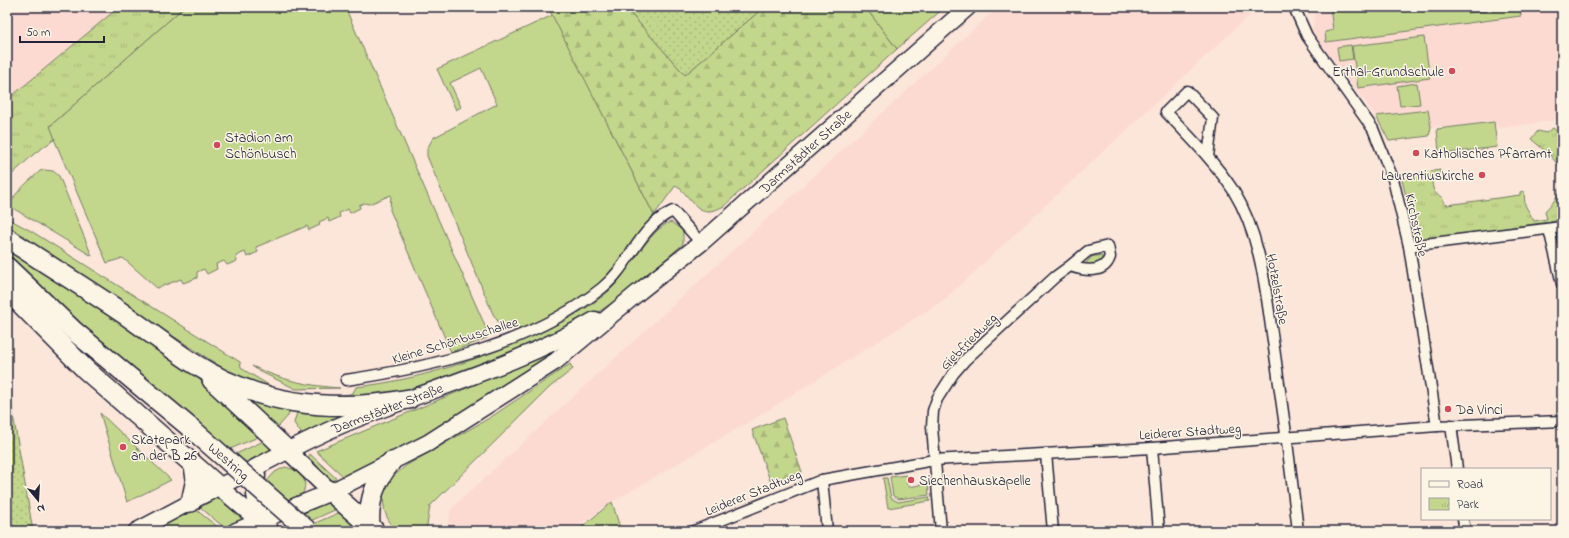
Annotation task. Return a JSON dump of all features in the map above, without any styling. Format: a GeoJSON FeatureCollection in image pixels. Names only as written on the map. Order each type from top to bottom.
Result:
{"type":"FeatureCollection","features":[{"type":"Feature","properties":{"kind":"highway"},"geometry":{"type":"LineString","coordinates":[[7,238],[123,314],[194,364],[226,381],[259,394],[299,403],[330,406],[360,406],[410,399]]}},
{"type":"Feature","properties":{"kind":"highway","name":"Westring"},"geometry":{"type":"LineString","coordinates":[[7,267],[74,331],[193,430],[308,531]]}},
{"type":"Feature","properties":{"kind":"highway"},"geometry":{"type":"LineString","coordinates":[[8,292],[85,369],[219,487]]}},
{"type":"Feature","properties":{"kind":"highway","name":"Westring"},"geometry":{"type":"LineString","coordinates":[[8,292],[74,331]]}},
{"type":"Feature","properties":{"kind":"highway"},"geometry":{"type":"LineString","coordinates":[[194,364],[288,450]]}},
{"type":"Feature","properties":{"kind":"highway"},"geometry":{"type":"LineString","coordinates":[[373,528],[369,514],[372,494],[380,476],[391,462]]}},
{"type":"Feature","properties":{"kind":"highway"},"geometry":{"type":"LineString","coordinates":[[191,502],[196,479],[194,466]]}},
{"type":"Feature","properties":{"kind":"highway"},"geometry":{"type":"LineString","coordinates":[[331,492],[373,528]]}},
{"type":"Feature","properties":{"kind":"main road","name":"Darmstädter Straße"},"geometry":{"type":"LineString","coordinates":[[235,531],[264,526],[391,462],[466,420],[540,372],[592,332],[640,291],[701,243],[968,7]]}},
{"type":"Feature","properties":{"kind":"main road","name":"Darmstädter Straße"},"geometry":{"type":"LineString","coordinates":[[136,531],[288,450],[346,423],[524,356],[594,320],[640,291]]}},
{"type":"Feature","properties":{"kind":"main road"},"geometry":{"type":"LineString","coordinates":[[288,450],[331,492]]}},
{"type":"Feature","properties":{"kind":"main road"},"geometry":{"type":"LineString","coordinates":[[260,466],[255,494],[264,526]]}},
{"type":"Feature","properties":{"kind":"main road"},"geometry":{"type":"LineString","coordinates":[[219,487],[264,526]]}},
{"type":"Feature","properties":{"kind":"street","name":"Kirchstraße"},"geometry":{"type":"LineString","coordinates":[[1294,7],[1307,36],[1373,129],[1393,179],[1409,246],[1437,426]]}},
{"type":"Feature","properties":{"kind":"street","name":"Hotzelstraße"},"geometry":{"type":"LineString","coordinates":[[1208,156],[1213,118],[1187,91],[1166,112],[1208,156],[1233,191],[1248,219],[1258,252],[1287,438],[1298,531]]}},
{"type":"Feature","properties":{"kind":"street","name":"Kleine Schönbuschallee"},"geometry":{"type":"LineString","coordinates":[[346,380],[388,374],[437,362],[499,344],[555,320],[603,288],[623,266],[649,228],[660,217],[672,211],[701,243]]}},
{"type":"Feature","properties":{"kind":"street"},"geometry":{"type":"LineString","coordinates":[[1409,246],[1562,227]]}},
{"type":"Feature","properties":{"kind":"street"},"geometry":{"type":"LineString","coordinates":[[1549,229],[1562,284]]}},
{"type":"Feature","properties":{"kind":"street","name":"Giebfriedweg"},"geometry":{"type":"LineString","coordinates":[[941,531],[932,427],[933,410],[937,399],[944,387],[966,360],[1055,277],[1070,266]]}},
{"type":"Feature","properties":{"kind":"street","name":"Leiderer Stadtweg"},"geometry":{"type":"LineString","coordinates":[[694,531],[822,480],[934,460],[1152,448],[1451,425],[1562,421]]}},
{"type":"Feature","properties":{"kind":"street"},"geometry":{"type":"LineString","coordinates":[[1451,425],[1457,468]]}},
{"type":"Feature","properties":{"kind":"street"},"geometry":{"type":"LineString","coordinates":[[1152,448],[1159,531]]}},
{"type":"Feature","properties":{"kind":"street"},"geometry":{"type":"LineString","coordinates":[[1046,454],[1053,531]]}},
{"type":"Feature","properties":{"kind":"street","name":"Leiderer Stadtweg"},"geometry":{"type":"LineString","coordinates":[[822,480],[827,531]]}},
{"type":"Feature","properties":{"kind":"street"},"geometry":{"type":"LineString","coordinates":[[1463,520],[1465,531]]}},
{"type":"Feature","properties":{"kind":"shaded area"},"geometry":{"type":"Polygon","coordinates":[[[7,7],[119,7],[7,100],[7,7]]]}},
{"type":"Feature","properties":{"kind":"shaded area"},"geometry":{"type":"Polygon","coordinates":[[[998,7],[1258,7],[944,300],[747,423],[612,502],[571,531],[447,531],[451,509],[998,7]]]}},
{"type":"Feature","properties":{"kind":"shaded area","name":"Erthal-Grundschule"},"geometry":{"type":"Polygon","coordinates":[[[1312,7],[1562,7],[1562,119],[1499,128],[1494,122],[1443,128],[1443,126],[1431,127],[1428,110],[1376,116],[1312,33],[1316,11],[1312,7]]]}},
{"type":"Feature","properties":{"kind":"green space"},"geometry":{"type":"Polygon","coordinates":[[[119,7],[184,7],[50,126],[55,139],[35,153],[7,179],[7,100],[119,7]]]}},
{"type":"Feature","properties":{"kind":"green space","name":"Stadion am Schönbusch"},"geometry":{"type":"Polygon","coordinates":[[[184,7],[345,7],[486,328],[487,338],[451,352],[390,210],[391,195],[369,204],[364,203],[359,205],[360,208],[350,213],[348,209],[339,213],[340,217],[329,222],[328,218],[319,222],[320,225],[309,230],[307,226],[256,247],[258,252],[247,257],[245,252],[236,256],[237,261],[227,265],[224,261],[216,264],[217,269],[207,274],[204,269],[197,272],[197,278],[183,283],[181,279],[157,288],[123,258],[107,263],[49,127],[184,7]]]}},
{"type":"Feature","properties":{"kind":"green space"},"geometry":{"type":"Polygon","coordinates":[[[548,7],[625,7],[685,75],[764,7],[865,7],[897,49],[724,206],[715,210],[702,210],[676,185],[654,215],[548,7]]]}},
{"type":"Feature","properties":{"kind":"green space"},"geometry":{"type":"Polygon","coordinates":[[[625,7],[764,7],[685,75],[625,7]]]}},
{"type":"Feature","properties":{"kind":"green space"},"geometry":{"type":"Polygon","coordinates":[[[865,7],[945,7],[897,49],[865,7]]]}},
{"type":"Feature","properties":{"kind":"green space"},"geometry":{"type":"Polygon","coordinates":[[[1330,7],[1466,7],[1467,13],[1520,7],[1521,16],[1326,42],[1325,32],[1333,30],[1330,7]]]}},
{"type":"Feature","properties":{"kind":"green space"},"geometry":{"type":"Polygon","coordinates":[[[553,15],[654,215],[618,266],[596,288],[562,310],[537,322],[515,330],[499,323],[493,314],[427,156],[427,149],[433,138],[497,104],[481,68],[450,83],[461,107],[456,110],[437,69],[553,15]]]}},
{"type":"Feature","properties":{"kind":"green space"},"geometry":{"type":"Polygon","coordinates":[[[1424,37],[1430,78],[1358,88],[1352,46],[1424,37]]]}},
{"type":"Feature","properties":{"kind":"green space"},"geometry":{"type":"Polygon","coordinates":[[[1351,45],[1353,59],[1339,61],[1337,47],[1351,45]]]}},
{"type":"Feature","properties":{"kind":"green space"},"geometry":{"type":"Polygon","coordinates":[[[1417,83],[1420,104],[1400,106],[1397,86],[1417,83]]]}},
{"type":"Feature","properties":{"kind":"green space"},"geometry":{"type":"Polygon","coordinates":[[[1428,110],[1431,127],[1429,136],[1389,141],[1376,116],[1428,110]]]}},
{"type":"Feature","properties":{"kind":"green space"},"geometry":{"type":"Polygon","coordinates":[[[1494,122],[1497,147],[1441,154],[1439,152],[1437,129],[1494,122]]]}},
{"type":"Feature","properties":{"kind":"green space"},"geometry":{"type":"Polygon","coordinates":[[[1553,128],[1559,133],[1562,131],[1562,164],[1558,165],[1550,155],[1531,139],[1538,131],[1546,133],[1553,128]]]}},
{"type":"Feature","properties":{"kind":"green space"},"geometry":{"type":"Polygon","coordinates":[[[1440,170],[1440,174],[1432,183],[1432,186],[1435,192],[1442,197],[1444,203],[1447,205],[1520,195],[1520,192],[1524,191],[1525,205],[1534,221],[1547,219],[1545,211],[1558,196],[1562,176],[1562,220],[1417,241],[1401,176],[1440,170]]]}},
{"type":"Feature","properties":{"kind":"green space"},"geometry":{"type":"Polygon","coordinates":[[[40,171],[53,171],[59,176],[92,256],[11,207],[11,203],[17,193],[40,171]]]}},
{"type":"Feature","properties":{"kind":"green space"},"geometry":{"type":"Polygon","coordinates":[[[7,218],[31,231],[240,362],[241,367],[244,370],[289,395],[289,398],[229,372],[7,229],[7,218]]]}},
{"type":"Feature","properties":{"kind":"green space"},"geometry":{"type":"Polygon","coordinates":[[[671,222],[683,231],[683,244],[632,289],[600,311],[555,337],[416,389],[391,395],[324,397],[350,394],[353,393],[356,387],[379,384],[448,368],[493,352],[555,325],[583,310],[609,291],[655,233],[663,226],[671,222]]]}},
{"type":"Feature","properties":{"kind":"green space"},"geometry":{"type":"Polygon","coordinates":[[[7,245],[188,370],[249,421],[263,435],[230,449],[7,261],[7,245]]]}},
{"type":"Feature","properties":{"kind":"green space"},"geometry":{"type":"Polygon","coordinates":[[[1093,256],[1102,256],[1102,262],[1087,266],[1085,264],[1093,256]]]}},
{"type":"Feature","properties":{"kind":"green space"},"geometry":{"type":"Polygon","coordinates":[[[556,351],[557,352],[444,429],[345,478],[316,451],[556,351]]]}},
{"type":"Feature","properties":{"kind":"green space"},"geometry":{"type":"Polygon","coordinates":[[[570,364],[573,369],[550,387],[430,506],[426,531],[396,531],[387,517],[384,505],[383,491],[390,479],[407,465],[491,417],[570,364]]]}},
{"type":"Feature","properties":{"kind":"green space"},"geometry":{"type":"Polygon","coordinates":[[[252,366],[295,382],[340,388],[296,389],[252,366]]]}},
{"type":"Feature","properties":{"kind":"green space"},"geometry":{"type":"Polygon","coordinates":[[[7,384],[10,397],[33,531],[7,531],[7,384]]]}},
{"type":"Feature","properties":{"kind":"green space"},"geometry":{"type":"Polygon","coordinates":[[[239,392],[291,408],[288,416],[277,428],[258,412],[239,392]]]}},
{"type":"Feature","properties":{"kind":"green space"},"geometry":{"type":"Polygon","coordinates":[[[298,409],[340,414],[343,416],[303,436],[294,423],[298,409]]]}},
{"type":"Feature","properties":{"kind":"green space","name":"Skatepark an der B 26"},"geometry":{"type":"Polygon","coordinates":[[[100,413],[171,480],[127,502],[100,413]]]}},
{"type":"Feature","properties":{"kind":"green space"},"geometry":{"type":"Polygon","coordinates":[[[783,418],[802,472],[771,483],[752,430],[783,418]]]}},
{"type":"Feature","properties":{"kind":"green space"},"geometry":{"type":"Polygon","coordinates":[[[268,439],[273,448],[247,463],[236,454],[268,439]]]}},
{"type":"Feature","properties":{"kind":"green space"},"geometry":{"type":"Polygon","coordinates":[[[310,454],[339,481],[331,480],[308,458],[310,454]]]}},
{"type":"Feature","properties":{"kind":"green space"},"geometry":{"type":"Polygon","coordinates":[[[285,467],[295,470],[302,476],[305,483],[303,493],[289,500],[266,482],[275,472],[285,467]]]}},
{"type":"Feature","properties":{"kind":"green space"},"geometry":{"type":"Polygon","coordinates":[[[907,475],[907,485],[910,487],[928,483],[929,495],[899,499],[893,496],[890,477],[907,475]]]}},
{"type":"Feature","properties":{"kind":"green space"},"geometry":{"type":"Polygon","coordinates":[[[883,478],[887,478],[891,498],[898,502],[929,497],[930,501],[888,508],[883,478]]]}},
{"type":"Feature","properties":{"kind":"green space"},"geometry":{"type":"Polygon","coordinates":[[[216,499],[220,499],[247,521],[245,524],[227,530],[200,507],[216,499]]]}},
{"type":"Feature","properties":{"kind":"green space"},"geometry":{"type":"Polygon","coordinates":[[[329,502],[337,509],[310,521],[302,514],[329,502]]]}},
{"type":"Feature","properties":{"kind":"green space"},"geometry":{"type":"Polygon","coordinates":[[[612,502],[621,531],[577,531],[612,502]]]}},
{"type":"Feature","properties":{"kind":"green space"},"geometry":{"type":"Polygon","coordinates":[[[195,509],[223,531],[153,531],[195,509]]]}},
{"type":"Feature","properties":{"kind":"green space"},"geometry":{"type":"Polygon","coordinates":[[[343,511],[362,531],[320,531],[313,524],[343,511]]]}},
{"type":"Feature","properties":{"kind":"place","name":"Erthal-Grundschule"},"geometry":{"type":"Point","coordinates":[1452,71]}},
{"type":"Feature","properties":{"kind":"place","name":"Stadion am Schönbusch"},"geometry":{"type":"Point","coordinates":[217,145]}},
{"type":"Feature","properties":{"kind":"place","name":"Katholisches Pfarramt"},"geometry":{"type":"Point","coordinates":[1416,153]}},
{"type":"Feature","properties":{"kind":"place","name":"Laurentiuskirche"},"geometry":{"type":"Point","coordinates":[1482,175]}},
{"type":"Feature","properties":{"kind":"place","name":"Da Vinci"},"geometry":{"type":"Point","coordinates":[1448,409]}},
{"type":"Feature","properties":{"kind":"place","name":"Skatepark an der B 26"},"geometry":{"type":"Point","coordinates":[123,447]}},
{"type":"Feature","properties":{"kind":"place","name":"Siechenhauskapelle"},"geometry":{"type":"Point","coordinates":[911,480]}}]}
